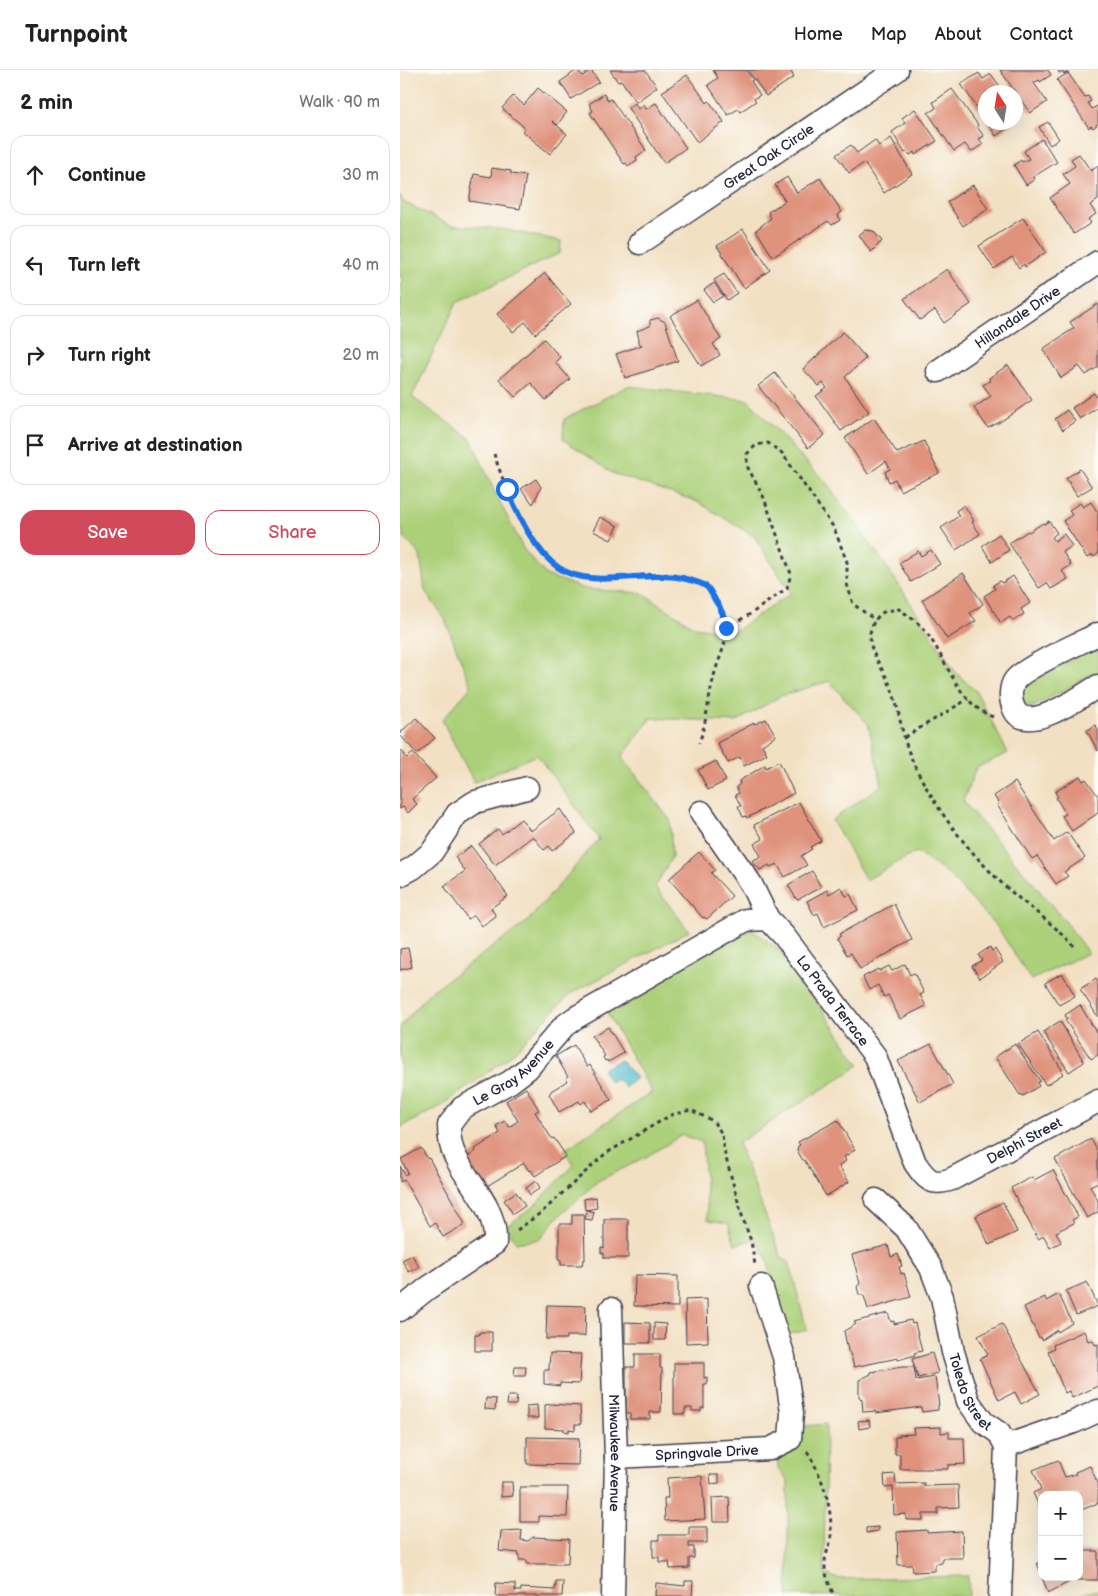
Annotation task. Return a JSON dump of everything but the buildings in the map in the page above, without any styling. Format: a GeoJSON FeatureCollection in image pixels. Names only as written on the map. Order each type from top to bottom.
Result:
{"type":"FeatureCollection","features":[{"type":"Feature","properties":{"kind":"street","name":"Great Oak Circle"},"geometry":{"type":"LineString","coordinates":[[640,243],[897,70]]}},
{"type":"Feature","properties":{"kind":"street","name":"Hillandale Drive"},"geometry":{"type":"LineString","coordinates":[[938,372],[1098,262]]}},
{"type":"Feature","properties":{"kind":"street"},"geometry":{"type":"LineString","coordinates":[[1098,634],[1025,671],[1014,681],[1010,697],[1013,709],[1021,717],[1031,719],[1051,714],[1098,686]]}},
{"type":"Feature","properties":{"kind":"street"},"geometry":{"type":"LineString","coordinates":[[400,876],[414,868],[432,852],[457,814],[475,802],[528,788]]}},
{"type":"Feature","properties":{"kind":"street","name":"La Prada Terrace"},"geometry":{"type":"LineString","coordinates":[[701,812],[751,884],[768,919],[784,936],[875,1056],[915,1163],[925,1178],[938,1183],[952,1179]]}},
{"type":"Feature","properties":{"kind":"street","name":"Le Gray Avenue"},"geometry":{"type":"LineString","coordinates":[[495,1243],[496,1229],[487,1207],[455,1156],[450,1140],[449,1125],[462,1108],[510,1082],[526,1069],[564,1026],[575,1018],[746,920],[768,919]]}},
{"type":"Feature","properties":{"kind":"street","name":"Delphi Street"},"geometry":{"type":"LineString","coordinates":[[952,1179],[1098,1101]]}},
{"type":"Feature","properties":{"kind":"street","name":"Toledo Street"},"geometry":{"type":"LineString","coordinates":[[876,1200],[906,1228],[931,1268],[942,1297],[953,1352],[968,1401],[983,1422],[998,1433],[1006,1446]]}},
{"type":"Feature","properties":{"kind":"street"},"geometry":{"type":"LineString","coordinates":[[400,1310],[428,1288],[495,1243]]}},
{"type":"Feature","properties":{"kind":"street"},"geometry":{"type":"LineString","coordinates":[[761,1286],[784,1357],[792,1413],[790,1439]]}},
{"type":"Feature","properties":{"kind":"street","name":"Milwaukee Avenue"},"geometry":{"type":"LineString","coordinates":[[611,1309],[616,1457],[613,1596]]}},
{"type":"Feature","properties":{"kind":"street"},"geometry":{"type":"LineString","coordinates":[[1000,1596],[1006,1446],[1074,1422],[1098,1411]]}},
{"type":"Feature","properties":{"kind":"street","name":"Springvale Drive"},"geometry":{"type":"LineString","coordinates":[[616,1457],[770,1449],[790,1439]]}},
{"type":"Feature","properties":{"kind":"path"},"geometry":{"type":"LineString","coordinates":[[726,628],[752,613],[787,588],[791,574],[764,498],[747,466],[747,454],[756,446],[768,443],[782,453],[834,528],[847,562],[847,584],[853,604],[875,620]]}},
{"type":"Feature","properties":{"kind":"path"},"geometry":{"type":"LineString","coordinates":[[494,454],[514,507],[545,556],[560,568],[577,576],[597,579],[668,575],[690,580],[707,587],[718,604],[725,620],[726,635],[714,675],[706,720],[699,743]]}},
{"type":"Feature","properties":{"kind":"path"},"geometry":{"type":"LineString","coordinates":[[1013,709],[998,719],[982,713],[957,686],[926,632],[899,609],[884,612],[875,620],[870,630],[870,647],[891,686],[906,744],[929,792],[961,838],[1008,888],[1064,934],[1074,946]]}},
{"type":"Feature","properties":{"kind":"path"},"geometry":{"type":"LineString","coordinates":[[905,737],[968,699]]}},
{"type":"Feature","properties":{"kind":"path"},"geometry":{"type":"LineString","coordinates":[[495,1243],[542,1212],[605,1154],[671,1115],[691,1110],[713,1121],[722,1134],[724,1151],[743,1220],[751,1241],[755,1266],[761,1286]]}},
{"type":"Feature","properties":{"kind":"path"},"geometry":{"type":"LineString","coordinates":[[790,1439],[805,1448],[825,1489],[831,1514],[831,1539],[825,1563],[828,1581],[834,1596]]}},
{"type":"Feature","properties":{"kind":"green space"},"geometry":{"type":"Polygon","coordinates":[[[400,195],[403,202],[450,225],[501,229],[561,241],[560,253],[457,302],[412,397],[471,439],[524,550],[546,575],[585,589],[642,593],[695,627],[732,633],[791,593],[754,536],[698,502],[612,473],[563,439],[564,419],[628,386],[748,400],[827,484],[887,567],[956,673],[976,691],[1008,753],[976,768],[963,801],[1065,921],[1088,953],[1031,980],[998,928],[947,873],[916,852],[866,880],[832,820],[882,785],[868,724],[829,681],[781,696],[736,722],[651,718],[622,757],[670,820],[672,857],[655,887],[689,931],[570,994],[510,1056],[443,1105],[400,1128],[400,1027],[429,993],[527,922],[599,839],[537,755],[474,782],[442,720],[471,687],[445,619],[425,591],[420,555],[404,537],[400,522],[400,311],[402,279],[400,277],[400,195]]]}},
{"type":"Feature","properties":{"kind":"green space"},"geometry":{"type":"Polygon","coordinates":[[[1098,645],[1098,671],[1033,707],[1019,701],[1022,686],[1098,645]]]}},
{"type":"Feature","properties":{"kind":"green space"},"geometry":{"type":"Polygon","coordinates":[[[752,930],[778,949],[804,983],[860,1065],[738,1143],[782,1259],[789,1261],[807,1330],[787,1335],[767,1259],[755,1239],[735,1245],[728,1223],[708,1220],[702,1142],[682,1135],[646,1157],[598,1181],[557,1218],[540,1239],[516,1243],[507,1226],[534,1206],[574,1165],[564,1150],[652,1092],[604,1007],[752,930]]]}},
{"type":"Feature","properties":{"kind":"green space"},"geometry":{"type":"Polygon","coordinates":[[[826,1424],[824,1573],[838,1579],[968,1576],[969,1596],[788,1596],[788,1481],[778,1468],[778,1457],[797,1427],[826,1424]]]}},
{"type":"Feature","properties":{"kind":"green space"},"geometry":{"type":"Polygon","coordinates":[[[1098,1590],[1098,1596],[1071,1596],[1098,1590]]]}},
{"type":"Feature","properties":{"kind":"water"},"geometry":{"type":"Polygon","coordinates":[[[620,1060],[636,1078],[625,1088],[617,1079],[610,1082],[602,1069],[620,1060]]]}},
{"type":"Feature","properties":{"kind":"route"},"geometry":{"type":"LineString","coordinates":[[507,489],[514,507],[533,539],[545,556],[560,568],[577,576],[597,579],[668,575],[690,580],[707,587],[718,604],[725,620],[726,628]]}}]}
